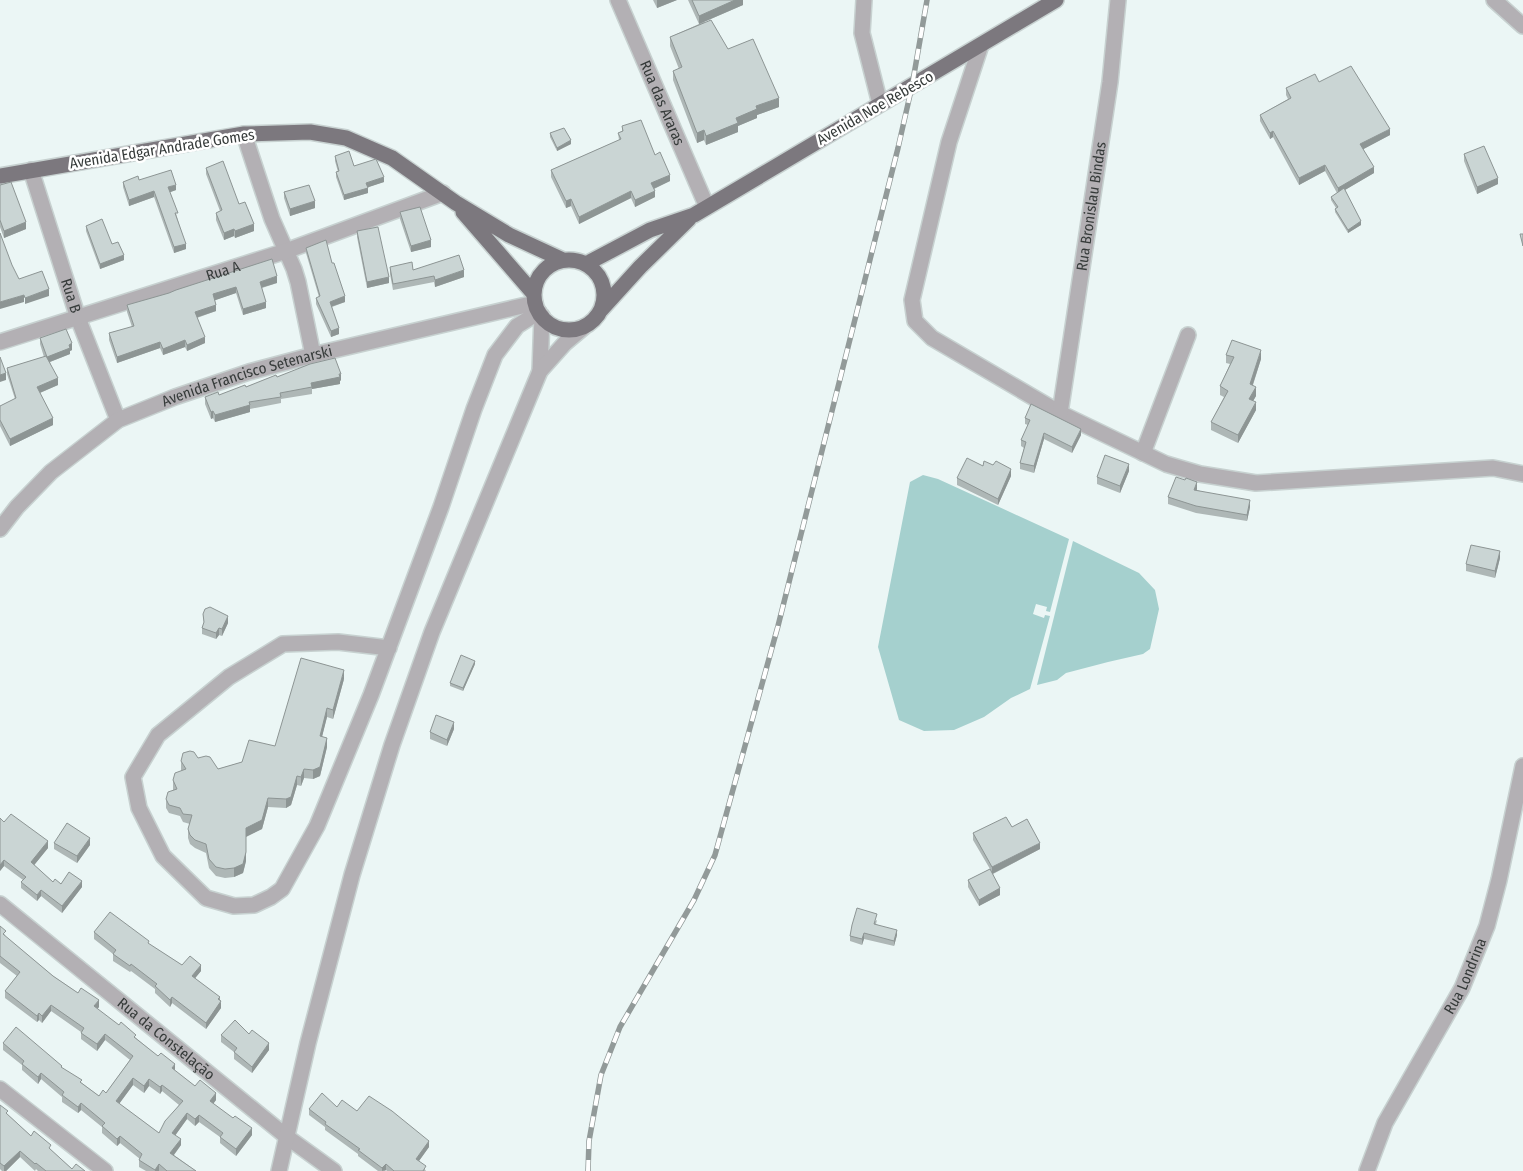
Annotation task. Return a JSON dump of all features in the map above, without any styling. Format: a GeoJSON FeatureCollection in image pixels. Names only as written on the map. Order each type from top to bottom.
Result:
{"type":"FeatureCollection","features":[{"type":"Feature","properties":{"kind":"main road","name":"Avenida Noe Rebesco"},"geometry":{"type":"LineString","coordinates":[[586,264],[650,230],[700,211],[1056,0]]}},
{"type":"Feature","properties":{"kind":"main road","name":"Avenida Edgar Andrade Gomes"},"geometry":{"type":"LineString","coordinates":[[0,176],[244,134],[310,132],[346,138],[392,158],[456,203],[509,235],[563,260]]}},
{"type":"Feature","properties":{"kind":"main road","name":"Avenida Edgar Andrade Gomes"},"geometry":{"type":"LineString","coordinates":[[456,203],[537,306]]}},
{"type":"Feature","properties":{"kind":"main road","name":"Avenida Noe Rebesco"},"geometry":{"type":"LineString","coordinates":[[600,312],[640,267],[700,211]]}},
{"type":"Feature","properties":{"kind":"main road"},"geometry":{"type":"LineString","coordinates":[[563,260],[575,260],[586,264],[595,270],[601,279],[604,301],[600,312],[584,326],[573,330],[561,329],[550,324],[537,306],[536,282],[542,272],[552,264],[563,260]]}},
{"type":"Feature","properties":{"kind":"street","name":"Rua das Araras"},"geometry":{"type":"LineString","coordinates":[[618,0],[700,211]]}},
{"type":"Feature","properties":{"kind":"street"},"geometry":{"type":"LineString","coordinates":[[864,0],[862,34],[880,104]]}},
{"type":"Feature","properties":{"kind":"street","name":"Rua Bronislau Bindas"},"geometry":{"type":"LineString","coordinates":[[1060,414],[1110,82],[1118,0]]}},
{"type":"Feature","properties":{"kind":"street"},"geometry":{"type":"LineString","coordinates":[[1494,0],[1523,26]]}},
{"type":"Feature","properties":{"kind":"street"},"geometry":{"type":"LineString","coordinates":[[981,45],[947,152],[912,300],[915,321],[932,338],[1060,414],[1166,464],[1200,474],[1256,483],[1493,468],[1523,474]]}},
{"type":"Feature","properties":{"kind":"street"},"geometry":{"type":"LineString","coordinates":[[244,134],[272,219],[294,269],[313,355]]}},
{"type":"Feature","properties":{"kind":"street","name":"Rua B"},"geometry":{"type":"LineString","coordinates":[[31,170],[78,318],[118,420]]}},
{"type":"Feature","properties":{"kind":"street","name":"Rua A"},"geometry":{"type":"LineString","coordinates":[[0,342],[286,251],[444,193]]}},
{"type":"Feature","properties":{"kind":"street"},"geometry":{"type":"LineString","coordinates":[[537,306],[540,372]]}},
{"type":"Feature","properties":{"kind":"street"},"geometry":{"type":"LineString","coordinates":[[389,648],[338,642],[283,644],[229,677],[158,735],[133,777],[140,808],[163,856],[206,898],[234,906],[254,905],[282,889],[317,826],[371,695],[389,648],[441,507],[474,409],[495,355],[517,326],[537,306]]}},
{"type":"Feature","properties":{"kind":"street","name":"Avenida Francisco Setenarski"},"geometry":{"type":"LineString","coordinates":[[0,529],[17,507],[52,472],[118,420],[184,394],[248,372],[313,355],[537,306]]}},
{"type":"Feature","properties":{"kind":"street"},"geometry":{"type":"LineString","coordinates":[[279,1171],[308,1043],[352,875],[392,746],[432,632],[540,372],[565,343],[584,326]]}},
{"type":"Feature","properties":{"kind":"street"},"geometry":{"type":"LineString","coordinates":[[1143,453],[1188,335]]}},
{"type":"Feature","properties":{"kind":"street","name":"Rua Londrina"},"geometry":{"type":"LineString","coordinates":[[1367,1171],[1385,1123],[1462,988],[1487,926],[1499,880],[1523,766]]}},
{"type":"Feature","properties":{"kind":"street","name":"Rua da Constelação"},"geometry":{"type":"LineString","coordinates":[[0,904],[287,1137],[334,1171]]}},
{"type":"Feature","properties":{"kind":"street"},"geometry":{"type":"LineString","coordinates":[[0,1089],[105,1171]]}},
{"type":"Feature","properties":{"kind":"water"},"geometry":{"type":"Polygon","coordinates":[[[923,475],[938,479],[1069,539],[1050,612],[1046,611],[1047,607],[1036,604],[1033,614],[1044,618],[1045,615],[1050,616],[1030,689],[1011,698],[984,717],[954,730],[924,731],[899,720],[878,647],[910,482],[923,475]]]}},
{"type":"Feature","properties":{"kind":"water"},"geometry":{"type":"Polygon","coordinates":[[[1073,541],[1139,573],[1155,590],[1159,609],[1150,649],[1143,654],[1066,673],[1057,680],[1037,685],[1073,541]]]}},
{"type":"Feature","properties":{"kind":"building"},"geometry":{"type":"Polygon","coordinates":[[[692,0],[735,0],[699,16],[692,0]]]}},
{"type":"Feature","properties":{"kind":"building"},"geometry":{"type":"Polygon","coordinates":[[[711,20],[728,49],[753,39],[779,98],[756,106],[757,109],[736,118],[738,123],[706,136],[704,130],[697,133],[673,71],[682,67],[670,37],[711,20]]]}},
{"type":"Feature","properties":{"kind":"building"},"geometry":{"type":"Polygon","coordinates":[[[1351,66],[1390,129],[1360,144],[1374,167],[1338,188],[1325,165],[1299,178],[1273,131],[1270,133],[1260,115],[1291,98],[1286,88],[1315,74],[1319,82],[1351,66]]]}},
{"type":"Feature","properties":{"kind":"building"},"geometry":{"type":"Polygon","coordinates":[[[641,120],[655,155],[660,152],[670,175],[651,183],[655,191],[635,200],[631,191],[579,217],[571,199],[566,201],[551,170],[621,139],[618,133],[623,131],[622,126],[641,120]]]}},
{"type":"Feature","properties":{"kind":"building"},"geometry":{"type":"Polygon","coordinates":[[[564,128],[571,140],[557,148],[550,133],[564,128]]]}},
{"type":"Feature","properties":{"kind":"building"},"geometry":{"type":"Polygon","coordinates":[[[1484,146],[1498,178],[1477,187],[1464,154],[1484,146]]]}},
{"type":"Feature","properties":{"kind":"building"},"geometry":{"type":"Polygon","coordinates":[[[349,151],[354,166],[376,159],[384,177],[366,183],[368,188],[344,195],[336,172],[339,171],[335,156],[349,151]]]}},
{"type":"Feature","properties":{"kind":"building"},"geometry":{"type":"Polygon","coordinates":[[[223,161],[239,204],[245,202],[254,224],[224,233],[216,213],[222,210],[206,168],[223,161]]]}},
{"type":"Feature","properties":{"kind":"building"},"geometry":{"type":"Polygon","coordinates":[[[171,170],[176,185],[168,187],[178,213],[175,213],[186,244],[174,247],[154,191],[129,200],[123,182],[138,176],[139,180],[171,170]]]}},
{"type":"Feature","properties":{"kind":"building"},"geometry":{"type":"Polygon","coordinates":[[[11,182],[26,222],[4,231],[0,220],[0,185],[11,182]]]}},
{"type":"Feature","properties":{"kind":"building"},"geometry":{"type":"Polygon","coordinates":[[[309,185],[315,201],[290,209],[284,192],[309,185]]]}},
{"type":"Feature","properties":{"kind":"building"},"geometry":{"type":"Polygon","coordinates":[[[1344,188],[1361,221],[1348,230],[1335,209],[1338,207],[1331,197],[1344,188]]]}},
{"type":"Feature","properties":{"kind":"building"},"geometry":{"type":"Polygon","coordinates":[[[420,207],[431,240],[411,246],[400,212],[420,207]]]}},
{"type":"Feature","properties":{"kind":"building"},"geometry":{"type":"Polygon","coordinates":[[[102,219],[112,244],[118,242],[124,255],[100,264],[86,226],[102,219]]]}},
{"type":"Feature","properties":{"kind":"building"},"geometry":{"type":"Polygon","coordinates":[[[378,227],[389,277],[367,282],[357,231],[378,227]]]}},
{"type":"Feature","properties":{"kind":"building"},"geometry":{"type":"Polygon","coordinates":[[[0,233],[19,279],[42,271],[49,289],[25,298],[24,295],[0,302],[0,233]]]}},
{"type":"Feature","properties":{"kind":"building"},"geometry":{"type":"Polygon","coordinates":[[[1520,234],[1523,234],[1523,246],[1520,234]]]}},
{"type":"Feature","properties":{"kind":"building"},"geometry":{"type":"Polygon","coordinates":[[[326,240],[332,263],[334,263],[345,296],[330,302],[339,328],[331,331],[316,298],[320,296],[306,248],[326,240]]]}},
{"type":"Feature","properties":{"kind":"building"},"geometry":{"type":"Polygon","coordinates":[[[459,255],[464,270],[435,280],[434,276],[393,284],[390,267],[412,262],[413,270],[459,255]]]}},
{"type":"Feature","properties":{"kind":"building"},"geometry":{"type":"Polygon","coordinates":[[[272,259],[277,276],[260,282],[266,302],[243,309],[236,287],[213,294],[216,305],[195,312],[205,337],[187,345],[185,340],[163,349],[160,342],[117,357],[109,333],[134,326],[127,305],[272,259]]]}},
{"type":"Feature","properties":{"kind":"building"},"geometry":{"type":"Polygon","coordinates":[[[66,329],[72,343],[69,345],[70,348],[47,357],[40,338],[66,329]]]}},
{"type":"Feature","properties":{"kind":"building"},"geometry":{"type":"Polygon","coordinates":[[[1232,340],[1261,350],[1250,384],[1256,387],[1249,399],[1256,402],[1238,435],[1211,422],[1228,391],[1220,386],[1234,357],[1226,355],[1232,340]]]}},
{"type":"Feature","properties":{"kind":"building"},"geometry":{"type":"Polygon","coordinates":[[[46,356],[58,378],[37,387],[53,418],[10,439],[0,420],[0,406],[16,398],[7,368],[46,356]]]}},
{"type":"Feature","properties":{"kind":"building"},"geometry":{"type":"Polygon","coordinates":[[[0,357],[6,373],[0,375],[0,357]]]}},
{"type":"Feature","properties":{"kind":"building"},"geometry":{"type":"Polygon","coordinates":[[[335,358],[341,374],[339,374],[340,377],[311,383],[312,387],[280,393],[281,397],[249,402],[250,405],[215,415],[213,411],[211,412],[205,397],[218,392],[219,395],[245,385],[246,387],[276,375],[277,377],[310,364],[335,358]]]}},
{"type":"Feature","properties":{"kind":"building"},"geometry":{"type":"Polygon","coordinates":[[[1031,404],[1081,429],[1072,447],[1044,433],[1034,466],[1020,463],[1026,442],[1021,440],[1030,420],[1025,418],[1031,404]]]}},
{"type":"Feature","properties":{"kind":"building"},"geometry":{"type":"Polygon","coordinates":[[[1105,455],[1129,464],[1120,486],[1097,477],[1105,455]]]}},
{"type":"Feature","properties":{"kind":"building"},"geometry":{"type":"Polygon","coordinates":[[[967,458],[983,466],[984,461],[993,465],[996,461],[1011,469],[998,499],[957,478],[967,458]]]}},
{"type":"Feature","properties":{"kind":"building"},"geometry":{"type":"Polygon","coordinates":[[[1176,477],[1197,482],[1194,490],[1250,500],[1247,515],[1196,506],[1168,497],[1176,477]]]}},
{"type":"Feature","properties":{"kind":"building"},"geometry":{"type":"Polygon","coordinates":[[[1471,545],[1500,551],[1495,571],[1466,564],[1471,545]]]}},
{"type":"Feature","properties":{"kind":"building"},"geometry":{"type":"Polygon","coordinates":[[[210,607],[228,616],[222,629],[219,628],[216,633],[202,628],[204,622],[203,614],[205,609],[210,607]]]}},
{"type":"Feature","properties":{"kind":"building"},"geometry":{"type":"Polygon","coordinates":[[[461,655],[475,661],[463,688],[450,683],[461,655]]]}},
{"type":"Feature","properties":{"kind":"building"},"geometry":{"type":"Polygon","coordinates":[[[301,658],[344,670],[333,710],[327,708],[320,736],[327,738],[320,767],[313,770],[304,769],[301,777],[297,776],[291,797],[286,799],[268,798],[262,820],[246,828],[246,852],[243,864],[225,869],[216,867],[209,859],[206,844],[195,840],[190,835],[188,829],[192,815],[183,814],[180,808],[169,805],[166,799],[168,792],[177,789],[173,780],[175,773],[186,769],[181,761],[183,753],[190,751],[194,752],[198,758],[210,757],[218,769],[242,762],[249,740],[275,746],[301,658]]]}},
{"type":"Feature","properties":{"kind":"building"},"geometry":{"type":"Polygon","coordinates":[[[436,715],[454,722],[447,740],[430,732],[436,715]]]}},
{"type":"Feature","properties":{"kind":"building"},"geometry":{"type":"Polygon","coordinates":[[[11,814],[48,841],[31,862],[53,882],[55,879],[61,884],[69,872],[82,881],[62,906],[41,890],[37,895],[21,882],[26,877],[4,860],[0,865],[0,818],[4,822],[11,814]]]}},
{"type":"Feature","properties":{"kind":"building"},"geometry":{"type":"Polygon","coordinates":[[[1006,817],[1012,827],[1027,819],[1040,843],[992,867],[973,833],[1006,817]]]}},
{"type":"Feature","properties":{"kind":"building"},"geometry":{"type":"Polygon","coordinates":[[[67,823],[90,838],[77,856],[54,843],[67,823]]]}},
{"type":"Feature","properties":{"kind":"building"},"geometry":{"type":"Polygon","coordinates":[[[990,869],[1000,888],[979,900],[968,880],[990,869]]]}},
{"type":"Feature","properties":{"kind":"building"},"geometry":{"type":"Polygon","coordinates":[[[857,908],[877,914],[874,924],[897,930],[894,941],[864,933],[862,939],[850,936],[857,908]]]}},
{"type":"Feature","properties":{"kind":"building"},"geometry":{"type":"Polygon","coordinates":[[[110,912],[149,941],[148,943],[182,965],[190,956],[201,965],[192,976],[220,997],[218,999],[221,1001],[206,1023],[172,997],[170,1000],[155,986],[157,984],[131,964],[130,966],[113,954],[116,950],[94,932],[110,912]]]}},
{"type":"Feature","properties":{"kind":"building"},"geometry":{"type":"Polygon","coordinates":[[[0,926],[6,931],[3,934],[53,976],[78,993],[81,988],[99,1000],[94,1006],[119,1025],[121,1022],[136,1035],[134,1037],[158,1056],[161,1053],[175,1064],[172,1068],[195,1086],[200,1080],[216,1093],[210,1101],[233,1118],[235,1116],[252,1128],[236,1149],[220,1137],[223,1133],[199,1115],[195,1119],[187,1113],[172,1133],[181,1139],[170,1153],[196,1171],[167,1171],[159,1164],[155,1170],[139,1160],[142,1154],[120,1136],[117,1139],[102,1126],[105,1123],[81,1103],[78,1107],[62,1095],[64,1092],[41,1073],[38,1077],[22,1064],[24,1061],[3,1043],[16,1027],[61,1067],[82,1080],[80,1082],[99,1096],[103,1090],[106,1093],[133,1056],[105,1034],[97,1044],[81,1033],[84,1028],[51,1005],[42,1016],[39,1013],[37,1016],[5,991],[20,972],[0,956],[0,926]],[[133,1078],[116,1101],[159,1133],[165,1121],[183,1101],[162,1085],[160,1087],[149,1079],[144,1086],[133,1078]]]}},
{"type":"Feature","properties":{"kind":"building"},"geometry":{"type":"Polygon","coordinates":[[[235,1020],[249,1034],[252,1030],[269,1043],[252,1067],[234,1052],[237,1048],[221,1035],[235,1020]]]}},
{"type":"Feature","properties":{"kind":"building"},"geometry":{"type":"Polygon","coordinates":[[[322,1093],[337,1107],[342,1100],[357,1111],[369,1096],[392,1111],[429,1141],[416,1159],[426,1166],[423,1171],[394,1171],[386,1164],[382,1168],[358,1150],[360,1149],[325,1124],[326,1122],[309,1109],[322,1093]]]}},
{"type":"Feature","properties":{"kind":"building"},"geometry":{"type":"Polygon","coordinates":[[[0,1105],[31,1136],[34,1131],[51,1145],[49,1148],[72,1169],[76,1164],[85,1171],[46,1171],[20,1151],[4,1166],[0,1163],[0,1105]]]}},
{"type":"Feature","properties":{"kind":"railway"},"geometry":{"type":"LineString","coordinates":[[588,1171],[589,1141],[601,1075],[620,1027],[694,900],[715,855],[778,626],[898,148],[912,86],[927,0]]}}]}
